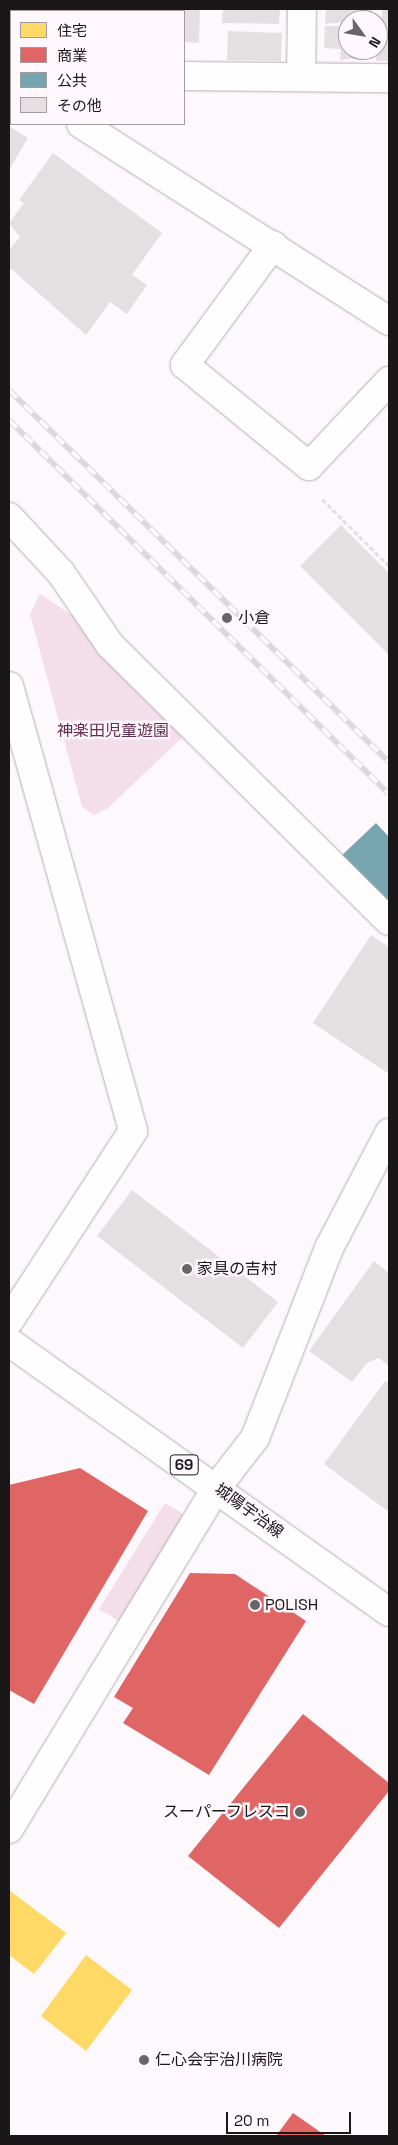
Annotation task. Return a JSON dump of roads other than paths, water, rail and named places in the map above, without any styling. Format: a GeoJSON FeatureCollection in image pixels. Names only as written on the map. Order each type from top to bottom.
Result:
{"type":"FeatureCollection","features":[{"type":"Feature","properties":{"kind":"street"},"geometry":{"type":"LineString","coordinates":[[301,77],[302,9]]}},
{"type":"Feature","properties":{"kind":"street"},"geometry":{"type":"LineString","coordinates":[[185,76],[389,78]]}},
{"type":"Feature","properties":{"kind":"street"},"geometry":{"type":"LineString","coordinates":[[83,125],[389,321]]}},
{"type":"Feature","properties":{"kind":"street"},"geometry":{"type":"LineString","coordinates":[[272,245],[185,365],[309,466],[389,381]]}},
{"type":"Feature","properties":{"kind":"street"},"geometry":{"type":"LineString","coordinates":[[9,517],[61,573],[110,645],[389,921]]}},
{"type":"Feature","properties":{"kind":"street"},"geometry":{"type":"LineString","coordinates":[[9,686],[133,1131],[9,1321]]}},
{"type":"Feature","properties":{"kind":"street"},"geometry":{"type":"LineString","coordinates":[[9,1829],[217,1487],[256,1438],[329,1248],[389,1133]]}},
{"type":"Feature","properties":{"kind":"street","name":"城陽宇治線"},"geometry":{"type":"LineString","coordinates":[[9,1342],[217,1487],[389,1612]]}},
{"type":"Feature","properties":{"kind":"railway"},"geometry":{"type":"LineString","coordinates":[[9,390],[389,762]]}},
{"type":"Feature","properties":{"kind":"railway"},"geometry":{"type":"LineString","coordinates":[[9,420],[389,794]]}},
{"type":"Feature","properties":{"kind":"place","name":"小倉"},"geometry":{"type":"Point","coordinates":[227,618]}},
{"type":"Feature","properties":{"kind":"place","name":"家具の吉村"},"geometry":{"type":"Point","coordinates":[187,1269]}},
{"type":"Feature","properties":{"kind":"place","name":"POLISH"},"geometry":{"type":"Point","coordinates":[255,1605]}},
{"type":"Feature","properties":{"kind":"place","name":"スーパーフレスコ"},"geometry":{"type":"Point","coordinates":[300,1812]}},
{"type":"Feature","properties":{"kind":"place","name":"仁心会宇治川病院"},"geometry":{"type":"Point","coordinates":[144,2060]}},
{"type":"Feature","properties":{"kind":"park label","name":"神楽田児童遊園"},"geometry":{"type":"Point","coordinates":[113,731]}}]}
